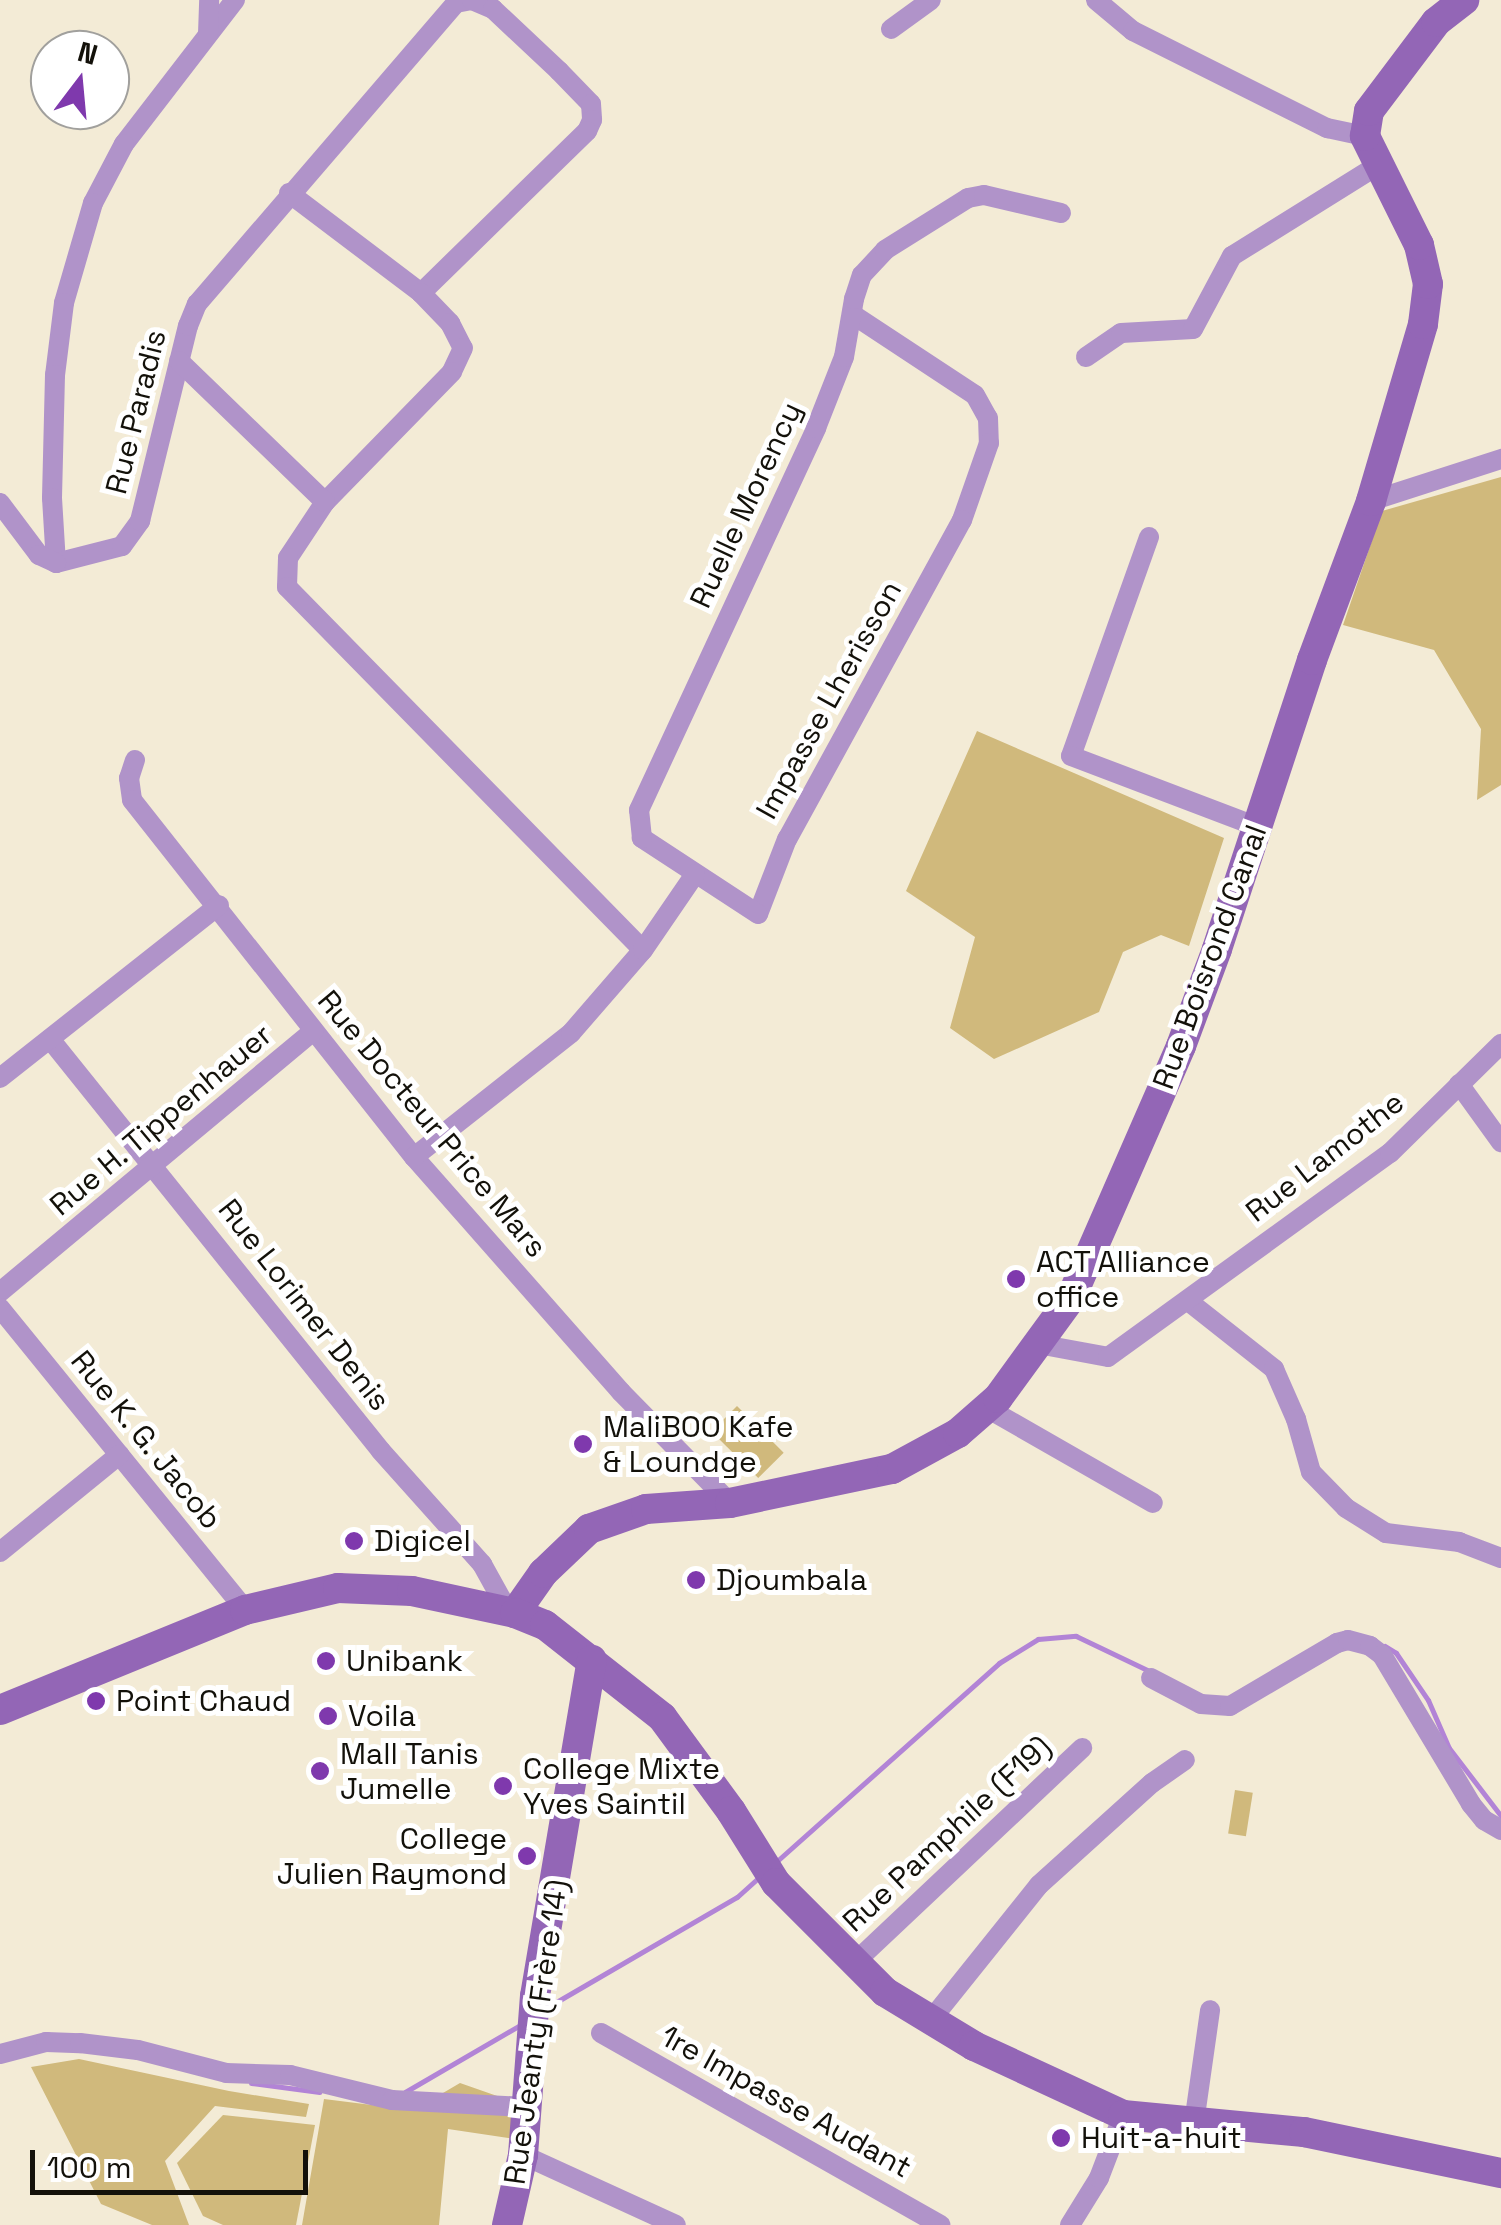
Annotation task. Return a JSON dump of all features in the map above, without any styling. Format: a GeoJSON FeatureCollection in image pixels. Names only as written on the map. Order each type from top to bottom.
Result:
{"type":"FeatureCollection","features":[{"type":"Feature","properties":{"kind":"street"},"geometry":{"type":"LineString","coordinates":[[208,34],[209,0]]}},
{"type":"Feature","properties":{"kind":"street"},"geometry":{"type":"LineString","coordinates":[[0,503],[39,555],[56,562],[53,436],[64,302],[93,204],[124,144],[235,0]]}},
{"type":"Feature","properties":{"kind":"street","name":"Rue Paradis"},"geometry":{"type":"LineString","coordinates":[[56,562],[122,546],[140,521],[197,304],[456,3],[472,0],[493,9],[591,104],[592,120],[587,131],[421,293]]}},
{"type":"Feature","properties":{"kind":"street"},"geometry":{"type":"LineString","coordinates":[[891,29],[931,0]]}},
{"type":"Feature","properties":{"kind":"street"},"geometry":{"type":"LineString","coordinates":[[1096,0],[1118,20],[1326,128],[1365,136],[1369,111],[1400,64],[1436,22],[1464,0]]}},
{"type":"Feature","properties":{"kind":"street"},"geometry":{"type":"LineString","coordinates":[[1118,20],[1130,0]]}},
{"type":"Feature","properties":{"kind":"street","name":"Rue Boisrond Canal"},"geometry":{"type":"LineString","coordinates":[[512,1612],[543,1573],[590,1529],[646,1509],[730,1504],[892,1468],[958,1433],[987,1408],[1071,1298],[1094,1254],[1182,1046],[1312,660],[1371,500],[1423,324],[1428,284],[1418,245],[1365,136]]}},
{"type":"Feature","properties":{"kind":"street"},"geometry":{"type":"LineString","coordinates":[[1086,357],[1106,340],[1121,334],[1194,329],[1232,256],[1380,164]]}},
{"type":"Feature","properties":{"kind":"street"},"geometry":{"type":"LineString","coordinates":[[289,193],[421,293],[460,338],[461,358],[325,502],[288,558],[287,587],[643,950]]}},
{"type":"Feature","properties":{"kind":"street","name":"Ruelle Morency"},"geometry":{"type":"LineString","coordinates":[[758,914],[642,838],[640,810],[816,428],[844,357],[862,275],[872,262],[940,212],[968,198],[984,195],[1061,214]]}},
{"type":"Feature","properties":{"kind":"street","name":"Impasse Lherisson"},"geometry":{"type":"LineString","coordinates":[[758,914],[786,840],[962,520],[989,444],[984,407],[961,383],[852,314]]}},
{"type":"Feature","properties":{"kind":"street"},"geometry":{"type":"LineString","coordinates":[[180,361],[325,502]]}},
{"type":"Feature","properties":{"kind":"street"},"geometry":{"type":"LineString","coordinates":[[1371,500],[1501,459]]}},
{"type":"Feature","properties":{"kind":"street"},"geometry":{"type":"LineString","coordinates":[[1149,537],[1071,756],[1258,827]]}},
{"type":"Feature","properties":{"kind":"street","name":"Rue Docteur Price Mars"},"geometry":{"type":"LineString","coordinates":[[135,760],[129,778],[132,800],[219,905],[414,1158],[620,1392],[730,1504]]}},
{"type":"Feature","properties":{"kind":"street"},"geometry":{"type":"LineString","coordinates":[[414,1158],[571,1033],[643,950],[695,874]]}},
{"type":"Feature","properties":{"kind":"street"},"geometry":{"type":"LineString","coordinates":[[0,1078],[219,905]]}},
{"type":"Feature","properties":{"kind":"street","name":"Rue H. Tippenhauer"},"geometry":{"type":"LineString","coordinates":[[0,1292],[156,1166],[313,1031]]}},
{"type":"Feature","properties":{"kind":"street","name":"Rue Lorimer Denis"},"geometry":{"type":"LineString","coordinates":[[50,1039],[156,1166],[381,1451],[482,1564],[512,1612]]}},
{"type":"Feature","properties":{"kind":"street","name":"Rue Lamothe"},"geometry":{"type":"LineString","coordinates":[[1038,1344],[1074,1354],[1108,1357],[1390,1152],[1501,1044]]}},
{"type":"Feature","properties":{"kind":"street"},"geometry":{"type":"LineString","coordinates":[[1459,1084],[1501,1142]]}},
{"type":"Feature","properties":{"kind":"street"},"geometry":{"type":"LineString","coordinates":[[1188,1301],[1274,1369],[1296,1420],[1311,1472],[1346,1508],[1386,1533],[1460,1542],[1501,1558]]}},
{"type":"Feature","properties":{"kind":"street","name":"Rue K. G. Jacob"},"geometry":{"type":"LineString","coordinates":[[0,1308],[245,1610]]}},
{"type":"Feature","properties":{"kind":"street"},"geometry":{"type":"LineString","coordinates":[[987,1408],[1153,1503]]}},
{"type":"Feature","properties":{"kind":"street"},"geometry":{"type":"LineString","coordinates":[[0,1552],[120,1455]]}},
{"type":"Feature","properties":{"kind":"street"},"geometry":{"type":"LineString","coordinates":[[0,1710],[245,1610],[338,1588],[412,1591],[512,1612],[545,1624],[662,1717],[731,1811],[776,1883],[853,1964],[930,2021],[1020,2071],[1123,2116],[1304,2132],[1501,2173]]}},
{"type":"Feature","properties":{"kind":"street"},"geometry":{"type":"LineString","coordinates":[[1151,1678],[1202,1704],[1230,1706],[1337,1643],[1348,1640],[1370,1646],[1382,1655],[1471,1804],[1501,1830]]}},
{"type":"Feature","properties":{"kind":"street","name":"Rue Jeanty (Frère 14)"},"geometry":{"type":"LineString","coordinates":[[506,2225],[523,2156],[535,1996],[592,1660]]}},
{"type":"Feature","properties":{"kind":"street","name":"Rue Pamphile (F19)"},"geometry":{"type":"LineString","coordinates":[[853,1964],[1082,1748]]}},
{"type":"Feature","properties":{"kind":"street"},"geometry":{"type":"LineString","coordinates":[[930,2021],[1038,1886],[1152,1783],[1185,1760]]}},
{"type":"Feature","properties":{"kind":"street"},"geometry":{"type":"LineString","coordinates":[[1194,2123],[1210,2010]]}},
{"type":"Feature","properties":{"kind":"street","name":"1re Impasse Audant"},"geometry":{"type":"LineString","coordinates":[[602,2033],[934,2223]]}},
{"type":"Feature","properties":{"kind":"street"},"geometry":{"type":"LineString","coordinates":[[0,2054],[46,2042],[80,2044],[138,2050],[226,2073],[290,2075],[392,2100],[526,2106]]}},
{"type":"Feature","properties":{"kind":"street"},"geometry":{"type":"LineString","coordinates":[[1070,2225],[1099,2178],[1123,2116]]}},
{"type":"Feature","properties":{"kind":"street"},"geometry":{"type":"LineString","coordinates":[[523,2156],[676,2225]]}},
{"type":"Feature","properties":{"kind":"shaded area"},"geometry":{"type":"Polygon","coordinates":[[[1501,477],[1501,785],[1477,800],[1481,729],[1434,650],[1343,625],[1382,511],[1501,477]]]}},
{"type":"Feature","properties":{"kind":"shaded area"},"geometry":{"type":"Polygon","coordinates":[[[977,731],[1224,838],[1189,946],[1161,935],[1123,952],[1099,1012],[994,1059],[950,1028],[975,937],[906,891],[977,731]]]}},
{"type":"Feature","properties":{"kind":"shaded area"},"geometry":{"type":"Polygon","coordinates":[[[737,1406],[784,1453],[758,1478],[712,1431],[737,1406]]]}},
{"type":"Feature","properties":{"kind":"shaded area"},"geometry":{"type":"Polygon","coordinates":[[[1235,1790],[1253,1793],[1246,1836],[1228,1833],[1235,1790]]]}},
{"type":"Feature","properties":{"kind":"shaded area"},"geometry":{"type":"Polygon","coordinates":[[[79,2059],[309,2104],[306,2117],[215,2106],[165,2161],[189,2225],[152,2225],[101,2204],[31,2067],[79,2059]]]}},
{"type":"Feature","properties":{"kind":"shaded area"},"geometry":{"type":"Polygon","coordinates":[[[460,2083],[520,2104],[515,2139],[448,2129],[439,2225],[302,2225],[324,2099],[388,2107],[431,2100],[460,2083]]]}},
{"type":"Feature","properties":{"kind":"shaded area"},"geometry":{"type":"Polygon","coordinates":[[[223,2115],[315,2125],[296,2225],[223,2225],[203,2216],[177,2163],[223,2115]]]}},
{"type":"Feature","properties":{"kind":"waterway"},"geometry":{"type":"LineString","coordinates":[[777,1861],[999,1663],[1038,1639],[1076,1636],[1151,1672]]}},
{"type":"Feature","properties":{"kind":"waterway"},"geometry":{"type":"LineString","coordinates":[[1385,1646],[1396,1653],[1428,1700],[1449,1748],[1501,1816]]}},
{"type":"Feature","properties":{"kind":"waterway"},"geometry":{"type":"LineString","coordinates":[[546,2008],[737,1897],[758,1878]]}},
{"type":"Feature","properties":{"kind":"waterway"},"geometry":{"type":"LineString","coordinates":[[405,2092],[520,2025]]}},
{"type":"Feature","properties":{"kind":"waterway"},"geometry":{"type":"LineString","coordinates":[[251,2083],[319,2092]]}},
{"type":"Feature","properties":{"kind":"place","name":"ACT Alliance office"},"geometry":{"type":"Point","coordinates":[1016,1279]}},
{"type":"Feature","properties":{"kind":"place","name":"MaliBOO Kafe & Loundge"},"geometry":{"type":"Point","coordinates":[583,1444]}},
{"type":"Feature","properties":{"kind":"place","name":"Digicel"},"geometry":{"type":"Point","coordinates":[354,1541]}},
{"type":"Feature","properties":{"kind":"place","name":"Djoumbala"},"geometry":{"type":"Point","coordinates":[696,1580]}},
{"type":"Feature","properties":{"kind":"place","name":"Unibank"},"geometry":{"type":"Point","coordinates":[326,1661]}},
{"type":"Feature","properties":{"kind":"place","name":"Point Chaud"},"geometry":{"type":"Point","coordinates":[96,1701]}},
{"type":"Feature","properties":{"kind":"place","name":"Voila"},"geometry":{"type":"Point","coordinates":[328,1716]}},
{"type":"Feature","properties":{"kind":"place","name":"Mall Tanis Jumelle"},"geometry":{"type":"Point","coordinates":[320,1771]}},
{"type":"Feature","properties":{"kind":"place","name":"College Mixte Yves Saintil"},"geometry":{"type":"Point","coordinates":[503,1786]}},
{"type":"Feature","properties":{"kind":"place","name":"College Julien Raymond"},"geometry":{"type":"Point","coordinates":[527,1856]}},
{"type":"Feature","properties":{"kind":"place","name":"Huit-a-huit"},"geometry":{"type":"Point","coordinates":[1061,2138]}}]}
